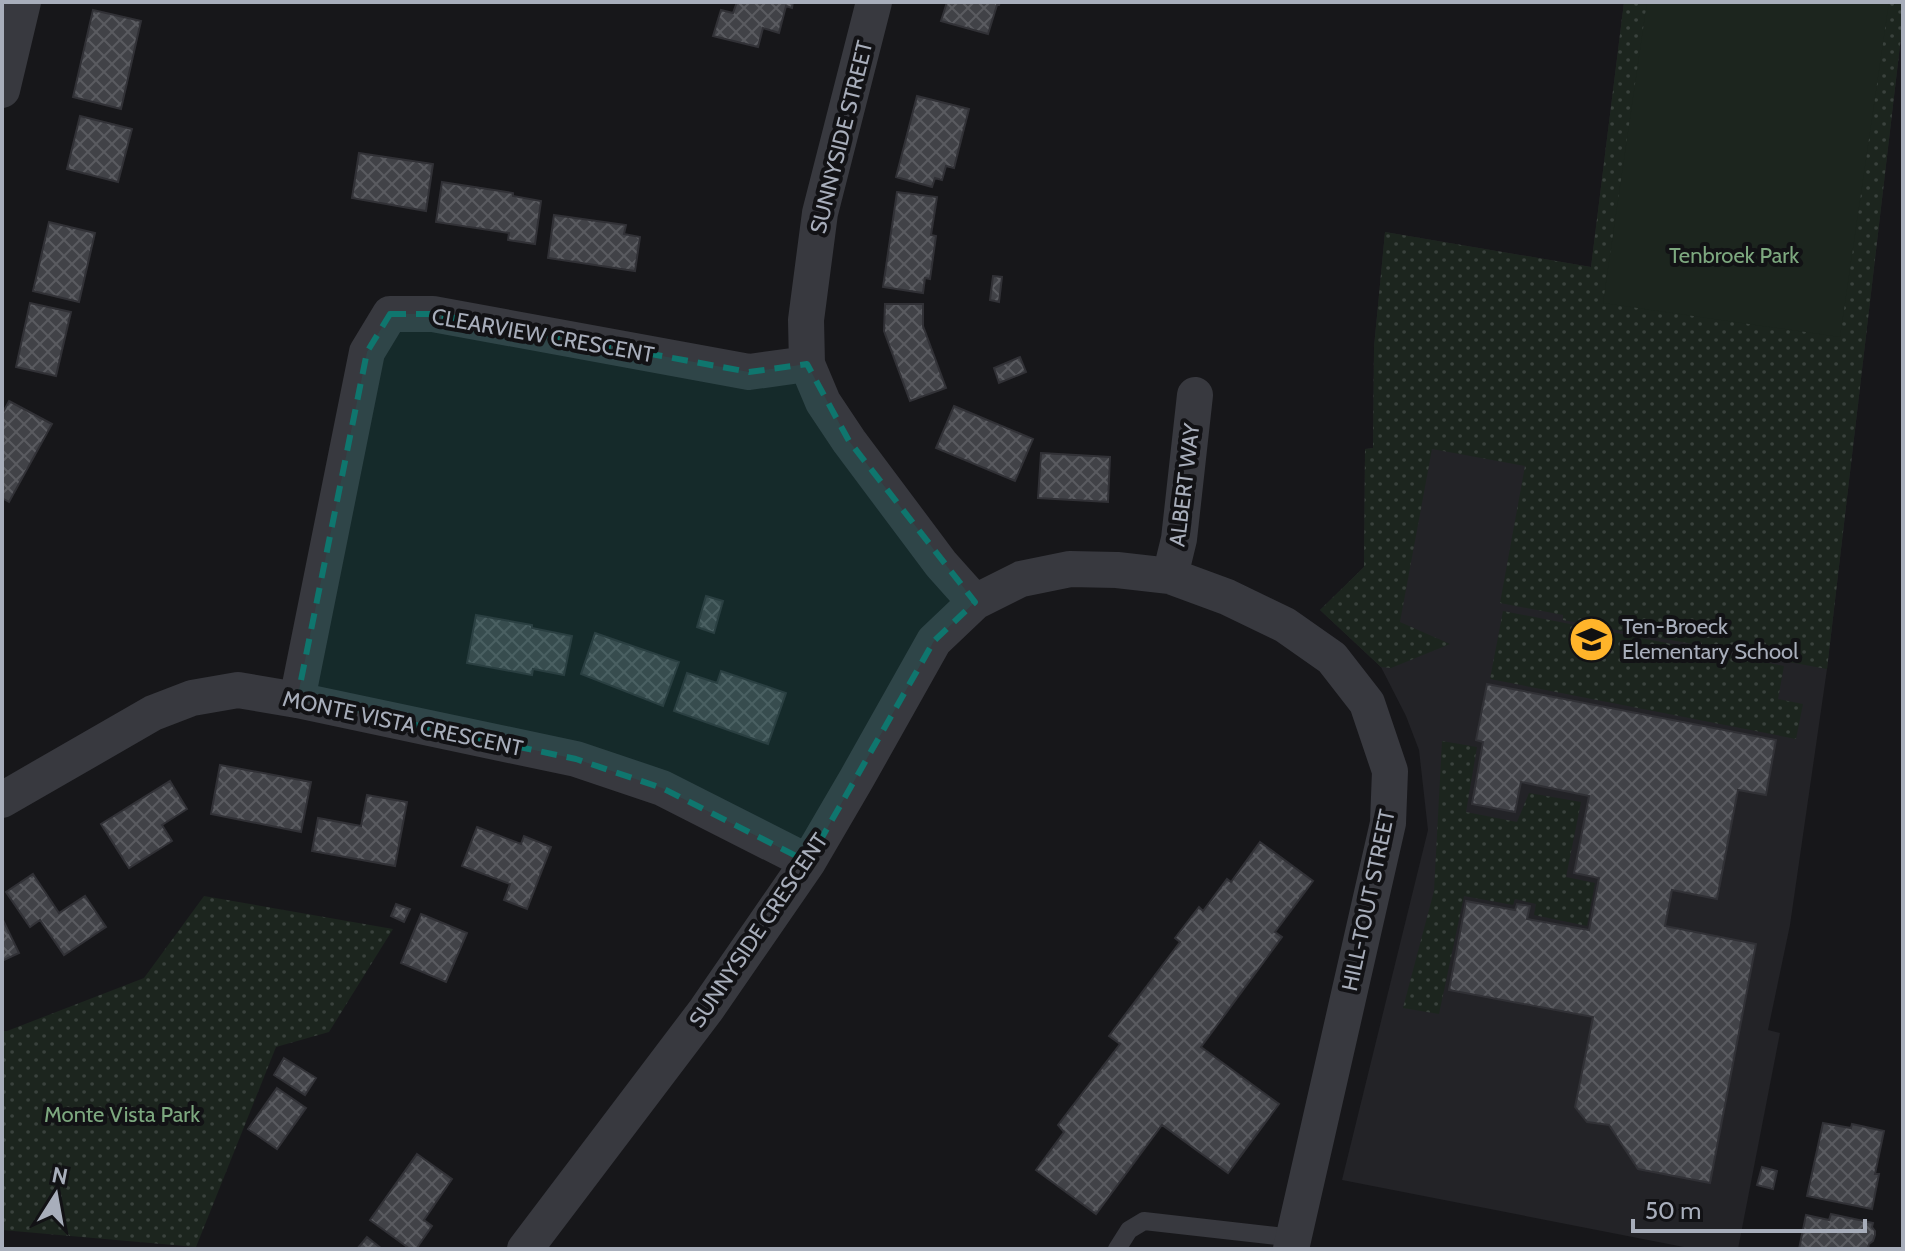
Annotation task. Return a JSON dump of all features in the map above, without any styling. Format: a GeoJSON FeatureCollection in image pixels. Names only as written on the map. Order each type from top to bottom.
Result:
{"type":"FeatureCollection","features":[{"type":"Feature","properties":{"kind":"street"},"geometry":{"type":"LineString","coordinates":[[2,90],[23,2]]}},
{"type":"Feature","properties":{"kind":"street","name":"SUNNYSIDE STREET"},"geometry":{"type":"LineString","coordinates":[[874,2],[820,213],[806,320],[807,364],[823,402],[849,441],[941,564],[975,602]]}},
{"type":"Feature","properties":{"kind":"street","name":"CLEARVIEW CRESCENT"},"geometry":{"type":"LineString","coordinates":[[297,700],[367,352],[390,314],[433,314],[749,372],[807,364]]}},
{"type":"Feature","properties":{"kind":"street","name":"ALBERT WAY"},"geometry":{"type":"LineString","coordinates":[[1170,576],[1179,539],[1195,395]]}},
{"type":"Feature","properties":{"kind":"street","name":"HILL-TOUT STREET"},"geometry":{"type":"LineString","coordinates":[[975,602],[1021,579],[1070,569],[1170,576],[1227,597],[1285,625],[1332,658],[1367,703],[1390,771],[1388,823],[1292,1243]]}},
{"type":"Feature","properties":{"kind":"street","name":"SUNNYSIDE CRESCENT"},"geometry":{"type":"LineString","coordinates":[[525,1249],[706,1010],[808,862],[934,641],[975,602]]}},
{"type":"Feature","properties":{"kind":"street","name":"MONTE VISTA CRESCENT"},"geometry":{"type":"LineString","coordinates":[[2,800],[153,713],[192,698],[238,690],[576,759],[662,788],[808,862]]}},
{"type":"Feature","properties":{"kind":"lane"},"geometry":{"type":"LineString","coordinates":[[1117,1249],[1129,1230],[1144,1221],[1292,1243]]}},
{"type":"Feature","properties":{"kind":"highlighted area"},"geometry":{"type":"Polygon","coordinates":[[[390,314],[433,314],[749,372],[807,364],[849,441],[975,602],[934,641],[808,862],[662,788],[576,759],[297,700],[367,352],[390,314]]]}},
{"type":"Feature","properties":{"kind":"shaded area","name":"Ten-Broeck Elementary School"},"geometry":{"type":"Polygon","coordinates":[[[1624,2],[1903,2],[1827,669],[1790,925],[1768,1030],[1780,1033],[1738,1249],[1694,1249],[1342,1180],[1428,830],[1419,750],[1406,716],[1381,667],[1320,610],[1364,567],[1365,449],[1373,448],[1374,347],[1385,232],[1591,267],[1624,2]]]}},
{"type":"Feature","properties":{"kind":"green space","name":"Tenbroek Park"},"geometry":{"type":"Polygon","coordinates":[[[1624,2],[1903,2],[1827,669],[1563,620],[1563,615],[1500,603],[1525,466],[1432,449],[1400,622],[1450,644],[1391,668],[1381,667],[1320,610],[1364,567],[1365,449],[1373,448],[1374,347],[1385,232],[1591,267],[1624,2]]]}},
{"type":"Feature","properties":{"kind":"green space"},"geometry":{"type":"Polygon","coordinates":[[[1647,2],[1889,2],[1840,337],[1603,303],[1647,2]]]}},
{"type":"Feature","properties":{"kind":"green space"},"geometry":{"type":"Polygon","coordinates":[[[1503,611],[1784,666],[1778,699],[1803,704],[1796,739],[1490,679],[1503,611]]]}},
{"type":"Feature","properties":{"kind":"green space"},"geometry":{"type":"Polygon","coordinates":[[[1442,741],[1477,747],[1466,812],[1517,822],[1529,793],[1581,802],[1566,877],[1595,883],[1587,926],[1534,915],[1536,904],[1515,899],[1513,905],[1464,896],[1439,1014],[1403,1008],[1434,891],[1442,741]]]}},
{"type":"Feature","properties":{"kind":"green space","name":"Monte Vista Park"},"geometry":{"type":"Polygon","coordinates":[[[204,896],[393,929],[329,1032],[276,1047],[196,1247],[2,1230],[2,1031],[144,978],[204,896]]]}},
{"type":"Feature","properties":{"kind":"building"},"geometry":{"type":"Polygon","coordinates":[[[737,2],[793,2],[792,8],[786,6],[779,33],[763,28],[758,47],[713,36],[721,10],[733,13],[737,2]]]}},
{"type":"Feature","properties":{"kind":"building"},"geometry":{"type":"Polygon","coordinates":[[[947,2],[1000,2],[988,34],[941,21],[947,2]]]}},
{"type":"Feature","properties":{"kind":"building"},"geometry":{"type":"Polygon","coordinates":[[[93,10],[141,21],[121,109],[73,97],[93,10]]]}},
{"type":"Feature","properties":{"kind":"building"},"geometry":{"type":"Polygon","coordinates":[[[917,96],[969,109],[954,168],[946,166],[942,180],[935,178],[932,187],[896,177],[917,96]]]}},
{"type":"Feature","properties":{"kind":"building"},"geometry":{"type":"Polygon","coordinates":[[[80,116],[132,129],[118,182],[67,169],[80,116]]]}},
{"type":"Feature","properties":{"kind":"building"},"geometry":{"type":"Polygon","coordinates":[[[359,153],[433,164],[426,211],[352,198],[359,153]]]}},
{"type":"Feature","properties":{"kind":"building"},"geometry":{"type":"Polygon","coordinates":[[[442,182],[513,193],[513,196],[541,201],[535,244],[508,240],[509,233],[436,222],[442,182]]]}},
{"type":"Feature","properties":{"kind":"building"},"geometry":{"type":"Polygon","coordinates":[[[897,192],[937,197],[931,235],[936,236],[930,279],[925,278],[923,293],[883,287],[897,192]]]}},
{"type":"Feature","properties":{"kind":"building"},"geometry":{"type":"Polygon","coordinates":[[[554,215],[626,225],[624,234],[640,237],[635,271],[548,258],[554,215]]]}},
{"type":"Feature","properties":{"kind":"building"},"geometry":{"type":"Polygon","coordinates":[[[49,222],[95,233],[79,302],[33,291],[49,222]]]}},
{"type":"Feature","properties":{"kind":"building"},"geometry":{"type":"Polygon","coordinates":[[[993,276],[1002,277],[999,302],[990,300],[993,276]]]}},
{"type":"Feature","properties":{"kind":"building"},"geometry":{"type":"Polygon","coordinates":[[[30,303],[71,312],[56,376],[16,367],[30,303]]]}},
{"type":"Feature","properties":{"kind":"building"},"geometry":{"type":"Polygon","coordinates":[[[885,304],[923,304],[923,326],[946,388],[910,401],[884,331],[885,304]]]}},
{"type":"Feature","properties":{"kind":"building"},"geometry":{"type":"Polygon","coordinates":[[[1020,357],[1026,372],[999,383],[994,368],[1020,357]]]}},
{"type":"Feature","properties":{"kind":"building"},"geometry":{"type":"Polygon","coordinates":[[[9,401],[52,424],[9,502],[2,498],[2,414],[9,401]]]}},
{"type":"Feature","properties":{"kind":"building"},"geometry":{"type":"Polygon","coordinates":[[[954,406],[1033,439],[1015,481],[936,448],[954,406]]]}},
{"type":"Feature","properties":{"kind":"building"},"geometry":{"type":"Polygon","coordinates":[[[1041,453],[1110,457],[1108,502],[1038,498],[1041,453]]]}},
{"type":"Feature","properties":{"kind":"building"},"geometry":{"type":"Polygon","coordinates":[[[706,596],[723,601],[714,633],[697,627],[706,596]]]}},
{"type":"Feature","properties":{"kind":"building"},"geometry":{"type":"Polygon","coordinates":[[[476,615],[572,636],[564,675],[533,669],[532,675],[467,663],[476,615]]]}},
{"type":"Feature","properties":{"kind":"building"},"geometry":{"type":"Polygon","coordinates":[[[595,633],[679,662],[663,706],[581,674],[595,633]]]}},
{"type":"Feature","properties":{"kind":"building"},"geometry":{"type":"Polygon","coordinates":[[[721,671],[786,693],[768,744],[674,711],[687,673],[717,683],[721,671]]]}},
{"type":"Feature","properties":{"kind":"building","name":"Ten-Broeck Elementary School"},"geometry":{"type":"Polygon","coordinates":[[[1487,684],[1776,740],[1766,795],[1738,790],[1717,899],[1672,890],[1665,926],[1756,944],[1710,1183],[1638,1169],[1609,1125],[1587,1122],[1575,1107],[1593,1017],[1449,990],[1466,901],[1515,910],[1517,904],[1530,906],[1527,919],[1589,930],[1599,878],[1574,873],[1589,796],[1521,782],[1515,812],[1472,804],[1483,742],[1476,740],[1487,684]]]}},
{"type":"Feature","properties":{"kind":"building"},"geometry":{"type":"Polygon","coordinates":[[[220,765],[311,782],[301,832],[211,814],[220,765]]]}},
{"type":"Feature","properties":{"kind":"building"},"geometry":{"type":"Polygon","coordinates":[[[170,781],[187,809],[162,825],[172,841],[129,868],[101,824],[170,781]]]}},
{"type":"Feature","properties":{"kind":"building"},"geometry":{"type":"Polygon","coordinates":[[[367,795],[407,802],[395,866],[312,851],[318,818],[361,826],[367,795]]]}},
{"type":"Feature","properties":{"kind":"building"},"geometry":{"type":"Polygon","coordinates":[[[477,827],[521,844],[524,836],[551,847],[527,909],[504,900],[510,884],[462,866],[477,827]]]}},
{"type":"Feature","properties":{"kind":"building"},"geometry":{"type":"Polygon","coordinates":[[[1260,842],[1313,881],[1275,932],[1282,937],[1201,1047],[1279,1104],[1228,1173],[1162,1125],[1096,1214],[1036,1170],[1064,1132],[1058,1125],[1120,1044],[1109,1036],[1180,942],[1175,938],[1199,907],[1203,911],[1227,879],[1231,882],[1260,842]]]}},
{"type":"Feature","properties":{"kind":"building"},"geometry":{"type":"Polygon","coordinates":[[[33,874],[59,913],[85,896],[106,927],[64,955],[40,920],[30,927],[6,892],[33,874]]]}},
{"type":"Feature","properties":{"kind":"building"},"geometry":{"type":"Polygon","coordinates":[[[396,904],[410,909],[404,922],[391,916],[396,904]]]}},
{"type":"Feature","properties":{"kind":"building"},"geometry":{"type":"Polygon","coordinates":[[[421,914],[467,933],[446,982],[401,963],[421,914]]]}},
{"type":"Feature","properties":{"kind":"building"},"geometry":{"type":"Polygon","coordinates":[[[2,918],[19,953],[2,961],[2,918]]]}},
{"type":"Feature","properties":{"kind":"building"},"geometry":{"type":"Polygon","coordinates":[[[284,1058],[316,1078],[305,1095],[274,1075],[284,1058]]]}},
{"type":"Feature","properties":{"kind":"building"},"geometry":{"type":"Polygon","coordinates":[[[277,1088],[306,1108],[277,1149],[248,1129],[277,1088]]]}},
{"type":"Feature","properties":{"kind":"building"},"geometry":{"type":"Polygon","coordinates":[[[1823,1123],[1851,1128],[1852,1124],[1884,1131],[1872,1209],[1807,1196],[1823,1123]]]}},
{"type":"Feature","properties":{"kind":"building"},"geometry":{"type":"Polygon","coordinates":[[[417,1154],[452,1179],[424,1220],[432,1226],[416,1249],[410,1249],[370,1220],[417,1154]]]}},
{"type":"Feature","properties":{"kind":"building"},"geometry":{"type":"Polygon","coordinates":[[[1762,1167],[1777,1171],[1773,1189],[1757,1185],[1762,1167]]]}},
{"type":"Feature","properties":{"kind":"building"},"geometry":{"type":"Polygon","coordinates":[[[1831,1214],[1873,1223],[1875,1235],[1868,1247],[1872,1249],[1799,1249],[1806,1215],[1829,1220],[1831,1214]]]}},
{"type":"Feature","properties":{"kind":"building"},"geometry":{"type":"Polygon","coordinates":[[[367,1237],[382,1249],[357,1249],[367,1237]]]}},
{"type":"Feature","properties":{"kind":"place","name":"Ten-Broeck Elementary School"},"geometry":{"type":"Point","coordinates":[1591,639]}}]}
